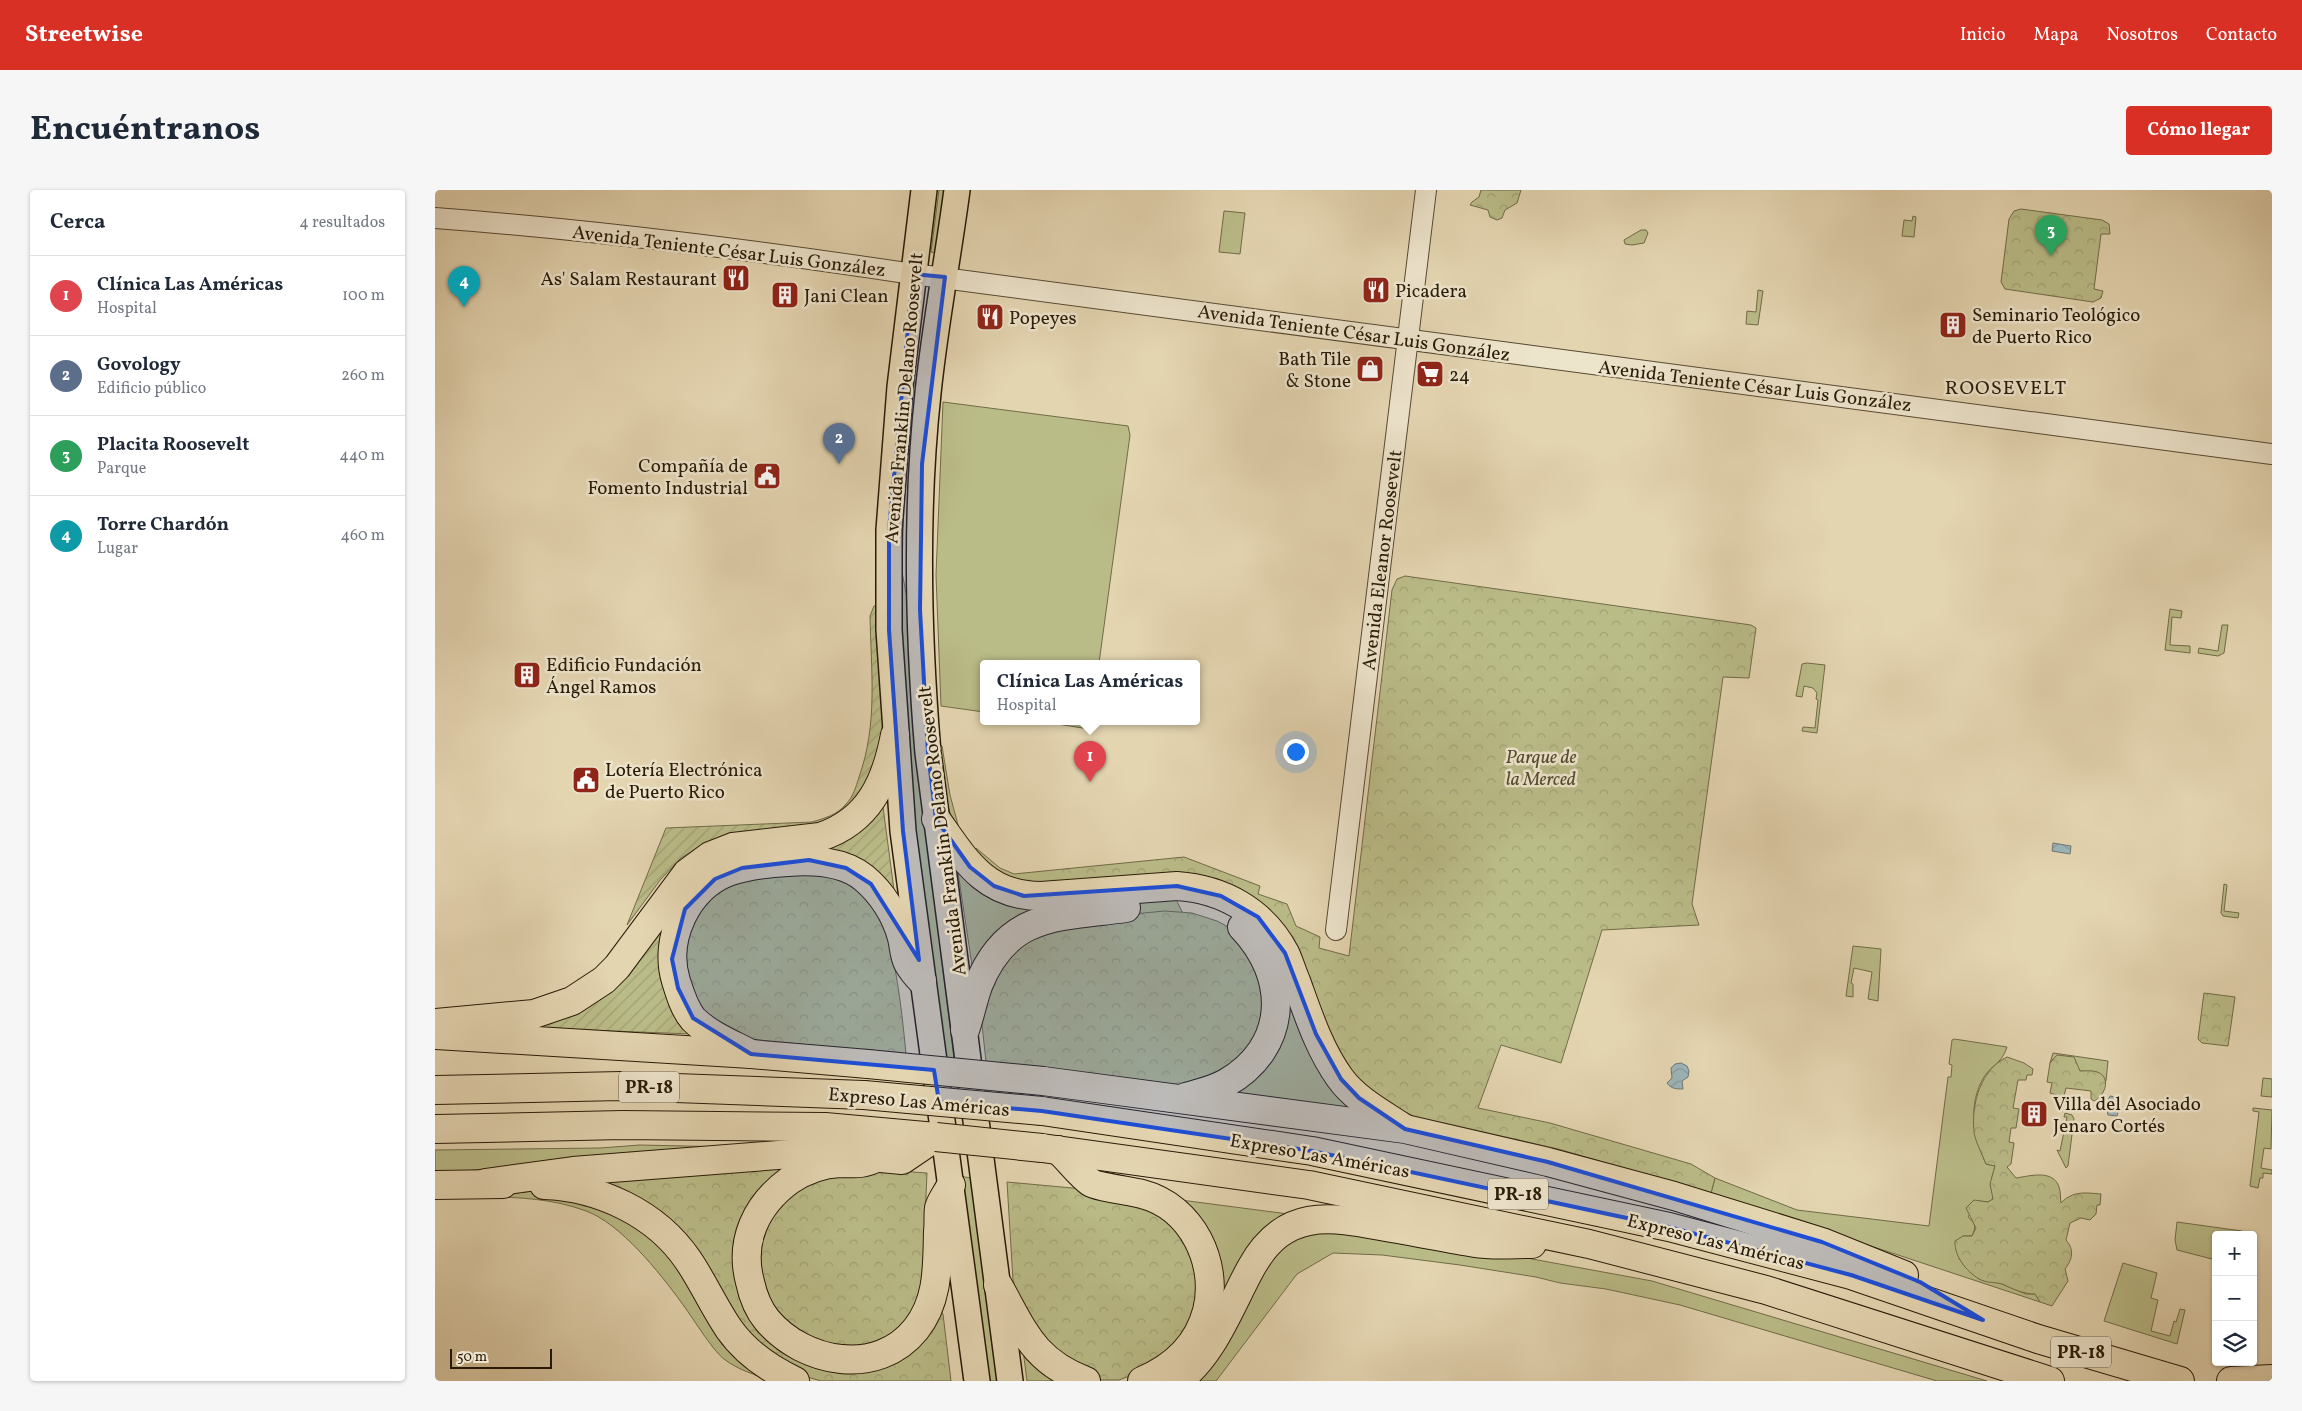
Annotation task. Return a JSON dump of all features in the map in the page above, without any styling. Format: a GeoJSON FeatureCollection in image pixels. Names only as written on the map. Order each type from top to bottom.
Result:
{"type":"FeatureCollection","features":[{"type":"Feature","properties":{"kind":"highway"},"geometry":{"type":"LineString","coordinates":[[435,1023],[534,1014],[572,1001],[604,980],[628,954],[687,873],[710,856],[721,850],[747,845],[820,837],[842,827],[866,806],[878,791],[889,768],[895,736]]}},
{"type":"Feature","properties":{"kind":"highway"},"geometry":{"type":"LineString","coordinates":[[937,819],[970,867],[994,886],[1010,893],[1024,896],[1041,896],[1177,886],[1194,887],[1243,905],[1258,917],[1285,952],[1316,1034],[1341,1079],[1359,1098],[1405,1130]]}},
{"type":"Feature","properties":{"kind":"highway"},"geometry":{"type":"LineString","coordinates":[[751,1054],[713,1034],[693,1018],[684,1006],[673,973],[675,939],[685,909],[705,887],[728,872],[772,863],[809,860],[838,865],[855,872],[871,884],[893,915],[898,924],[907,962],[922,982]]}},
{"type":"Feature","properties":{"kind":"highway"},"geometry":{"type":"LineString","coordinates":[[965,1030],[979,986],[995,954],[1013,936],[1034,923],[1055,917],[1166,903],[1191,903],[1207,907],[1222,913],[1242,927],[1262,952],[1274,983],[1275,1021],[1263,1049],[1242,1072],[1224,1085],[1177,1099]]}},
{"type":"Feature","properties":{"kind":"highway"},"geometry":{"type":"LineString","coordinates":[[435,1035],[751,1054],[1043,1081],[1405,1130],[1548,1162],[1675,1196],[1822,1242],[1920,1282],[1983,1320]]}},
{"type":"Feature","properties":{"kind":"highway","name":"Expreso Las Américas"},"geometry":{"type":"LineString","coordinates":[[435,1090],[621,1086],[864,1095],[1042,1111],[1312,1151],[1659,1225],[1851,1276],[2039,1339],[2179,1381]]}},
{"type":"Feature","properties":{"kind":"highway","name":"Expreso Las Américas"},"geometry":{"type":"LineString","coordinates":[[435,1129],[633,1125],[815,1126],[1050,1149],[1309,1185],[1589,1244],[1766,1290],[2050,1381]]}},
{"type":"Feature","properties":{"kind":"highway"},"geometry":{"type":"LineString","coordinates":[[937,1137],[902,1160],[868,1160],[817,1166],[789,1181],[775,1193],[760,1211],[749,1236],[746,1249],[746,1265],[752,1291],[759,1308],[767,1320],[802,1348],[824,1357],[858,1360],[874,1357],[901,1342],[919,1325],[931,1306],[936,1280],[939,1207],[951,1184]]}},
{"type":"Feature","properties":{"kind":"highway"},"geometry":{"type":"LineString","coordinates":[[1050,1149],[1091,1183],[1144,1194],[1164,1203],[1184,1220],[1203,1247],[1210,1279],[1209,1298],[1199,1331],[1183,1355],[1165,1370],[1143,1381]]}},
{"type":"Feature","properties":{"kind":"highway"},"geometry":{"type":"LineString","coordinates":[[485,1183],[573,1170],[817,1152],[868,1160]]}},
{"type":"Feature","properties":{"kind":"highway"},"geometry":{"type":"LineString","coordinates":[[435,1185],[485,1183],[557,1185],[586,1190],[628,1207],[652,1223],[673,1241],[687,1259],[729,1329],[739,1340],[763,1363],[795,1381]]}},
{"type":"Feature","properties":{"kind":"highway"},"geometry":{"type":"LineString","coordinates":[[1177,1381],[1199,1362],[1254,1262],[1279,1234],[1290,1227],[1309,1220],[1340,1218],[1478,1244],[1589,1244]]}},
{"type":"Feature","properties":{"kind":"highway"},"geometry":{"type":"LineString","coordinates":[[998,1285],[1027,1336],[1043,1358],[1065,1373],[1086,1381]]}},
{"type":"Feature","properties":{"kind":"highway"},"geometry":{"type":"LineString","coordinates":[[2231,1381],[2272,1379]]}},
{"type":"Feature","properties":{"kind":"main road","name":"Avenida Franklin Delano Roosevelt"},"geometry":{"type":"LineString","coordinates":[[924,190],[900,387],[889,530],[889,630],[903,831],[977,1381]]}},
{"type":"Feature","properties":{"kind":"main road","name":"Avenida Franklin Delano Roosevelt"},"geometry":{"type":"LineString","coordinates":[[957,190],[927,394],[922,464],[920,542],[923,699],[1009,1381]]}},
{"type":"Feature","properties":{"kind":"street","name":"Avenida Eleanor Roosevelt"},"geometry":{"type":"LineString","coordinates":[[1336,930],[1426,190]]}},
{"type":"Feature","properties":{"kind":"street","name":"Avenida Teniente César Luis González"},"geometry":{"type":"LineString","coordinates":[[436,218],[537,225],[733,248],[913,274],[2272,454]]}},
{"type":"Feature","properties":{"kind":"highlighted area"},"geometry":{"type":"Polygon","coordinates":[[[913,274],[945,277],[922,464],[920,610],[928,753],[936,819],[970,867],[994,886],[1024,896],[1177,886],[1221,896],[1258,917],[1285,953],[1316,1034],[1341,1079],[1359,1098],[1405,1129],[1548,1162],[1822,1242],[1920,1282],[1983,1320],[1851,1275],[1669,1227],[1312,1151],[1042,1111],[939,1102],[934,1070],[751,1054],[693,1018],[678,988],[672,959],[685,909],[715,879],[742,868],[809,860],[846,868],[871,884],[919,960],[903,831],[889,630],[889,530],[913,274]]]}},
{"type":"Feature","properties":{"kind":"green space"},"geometry":{"type":"Polygon","coordinates":[[[939,190],[945,190],[936,253],[931,252],[939,190]]]}},
{"type":"Feature","properties":{"kind":"green space"},"geometry":{"type":"Polygon","coordinates":[[[1481,190],[1521,190],[1517,203],[1505,210],[1502,218],[1497,220],[1490,217],[1488,210],[1470,205],[1479,197],[1481,190]]]}},
{"type":"Feature","properties":{"kind":"green space"},"geometry":{"type":"Polygon","coordinates":[[[2021,209],[2102,220],[2109,224],[2110,234],[2101,234],[2094,289],[2103,291],[2101,298],[2093,302],[2005,289],[2001,282],[2009,219],[2014,211],[2021,209]]]}},
{"type":"Feature","properties":{"kind":"green space"},"geometry":{"type":"Polygon","coordinates":[[[1224,211],[1245,213],[1240,254],[1219,252],[1224,211]]]}},
{"type":"Feature","properties":{"kind":"green space"},"geometry":{"type":"Polygon","coordinates":[[[1913,216],[1916,217],[1914,237],[1902,236],[1904,220],[1912,221],[1913,216]]]}},
{"type":"Feature","properties":{"kind":"green space"},"geometry":{"type":"Polygon","coordinates":[[[1641,230],[1646,230],[1648,233],[1644,243],[1625,244],[1624,240],[1641,230]]]}},
{"type":"Feature","properties":{"kind":"green space"},"geometry":{"type":"Polygon","coordinates":[[[1758,290],[1763,291],[1758,325],[1746,324],[1747,311],[1756,312],[1758,290]]]}},
{"type":"Feature","properties":{"kind":"green space"},"geometry":{"type":"Polygon","coordinates":[[[914,358],[904,490],[902,572],[910,614],[924,815],[954,1059],[943,1058],[911,815],[896,573],[914,358]]]}},
{"type":"Feature","properties":{"kind":"green space"},"geometry":{"type":"Polygon","coordinates":[[[943,402],[1128,426],[1130,435],[1099,660],[980,660],[980,711],[941,706],[936,575],[943,402]]]}},
{"type":"Feature","properties":{"kind":"green space","name":"Parque de la Merced"},"geometry":{"type":"Polygon","coordinates":[[[1405,576],[1751,625],[1756,628],[1749,678],[1723,677],[1692,904],[1699,925],[1602,930],[1561,1063],[1501,1045],[1478,1108],[1550,1123],[1691,1164],[1715,1178],[1711,1193],[1558,1149],[1414,1116],[1380,1101],[1345,1070],[1254,904],[1024,891],[968,856],[976,848],[1000,868],[1014,874],[1184,857],[1260,886],[1258,894],[1287,904],[1296,926],[1320,937],[1319,948],[1349,956],[1392,590],[1397,579],[1405,576]]]}},
{"type":"Feature","properties":{"kind":"green space"},"geometry":{"type":"Polygon","coordinates":[[[874,606],[877,606],[884,731],[879,765],[854,803],[818,826],[705,843],[681,858],[661,879],[627,925],[666,828],[812,822],[835,813],[848,801],[857,784],[869,737],[872,697],[870,616],[874,606]]]}},
{"type":"Feature","properties":{"kind":"green space"},"geometry":{"type":"Polygon","coordinates":[[[2170,609],[2182,611],[2181,618],[2172,617],[2170,645],[2190,646],[2190,653],[2165,650],[2170,609]]]}},
{"type":"Feature","properties":{"kind":"green space"},"geometry":{"type":"Polygon","coordinates":[[[2222,625],[2228,625],[2224,653],[2218,656],[2198,653],[2199,648],[2218,651],[2222,625]]]}},
{"type":"Feature","properties":{"kind":"green space"},"geometry":{"type":"Polygon","coordinates":[[[1802,664],[1825,665],[1817,733],[1802,731],[1803,727],[1815,728],[1817,693],[1813,688],[1804,686],[1802,697],[1796,696],[1802,664]]]}},
{"type":"Feature","properties":{"kind":"green space"},"geometry":{"type":"Polygon","coordinates":[[[1064,725],[1090,725],[1089,729],[1064,725]]]}},
{"type":"Feature","properties":{"kind":"green space"},"geometry":{"type":"Polygon","coordinates":[[[938,745],[942,746],[950,795],[961,836],[955,826],[948,804],[938,745]]]}},
{"type":"Feature","properties":{"kind":"green space"},"geometry":{"type":"Polygon","coordinates":[[[881,792],[896,905],[816,852],[881,792]]]}},
{"type":"Feature","properties":{"kind":"green space"},"geometry":{"type":"Polygon","coordinates":[[[956,859],[962,868],[977,881],[1013,902],[1025,906],[1051,906],[1127,894],[1165,891],[1201,894],[1218,900],[1239,912],[1254,925],[1266,941],[1275,958],[1283,976],[1302,1036],[1313,1057],[1323,1071],[1355,1106],[1367,1114],[1366,1118],[1224,1094],[1259,1066],[1268,1054],[1278,1035],[1282,1014],[1276,971],[1268,953],[1258,937],[1230,911],[1213,902],[1194,897],[1174,895],[1235,1022],[1068,907],[1036,915],[1012,927],[992,945],[973,972],[956,859]]]}},
{"type":"Feature","properties":{"kind":"green space"},"geometry":{"type":"Polygon","coordinates":[[[831,872],[879,904],[897,978],[906,1054],[747,1039],[702,1013],[682,960],[698,906],[736,878],[831,872]]]}},
{"type":"Feature","properties":{"kind":"green space"},"geometry":{"type":"Polygon","coordinates":[[[2224,884],[2227,885],[2224,911],[2239,913],[2238,918],[2223,916],[2221,913],[2224,884]]]}},
{"type":"Feature","properties":{"kind":"green space"},"geometry":{"type":"Polygon","coordinates":[[[1165,911],[1192,913],[1217,921],[1238,932],[1267,988],[1266,1019],[1253,1048],[1225,1075],[1176,1085],[986,1062],[981,1015],[998,961],[1014,944],[1101,917],[1165,911]]]}},
{"type":"Feature","properties":{"kind":"green space"},"geometry":{"type":"Polygon","coordinates":[[[659,928],[667,930],[692,1034],[533,1028],[659,928]]]}},
{"type":"Feature","properties":{"kind":"green space"},"geometry":{"type":"Polygon","coordinates":[[[1853,946],[1881,949],[1878,1001],[1868,999],[1872,972],[1854,968],[1851,983],[1853,984],[1853,997],[1846,996],[1853,946]]]}},
{"type":"Feature","properties":{"kind":"green space"},"geometry":{"type":"Polygon","coordinates":[[[2204,993],[2235,997],[2228,1046],[2202,1043],[2198,1039],[2204,993]]]}},
{"type":"Feature","properties":{"kind":"green space"},"geometry":{"type":"Polygon","coordinates":[[[1952,1040],[2007,1047],[1999,1061],[1984,1077],[1975,1099],[1974,1121],[1978,1143],[1986,1164],[1995,1166],[1992,1177],[1993,1199],[1988,1202],[1978,1201],[1968,1217],[1975,1225],[1974,1230],[1972,1236],[1963,1236],[1959,1259],[1979,1279],[2000,1283],[2026,1294],[2036,1294],[2040,1302],[1711,1193],[1715,1178],[1797,1210],[1929,1226],[1948,1077],[1951,1077],[1952,1065],[1949,1064],[1952,1040]]]}},
{"type":"Feature","properties":{"kind":"green space"},"geometry":{"type":"Polygon","coordinates":[[[2053,1053],[2108,1061],[2106,1081],[2097,1072],[2080,1071],[2053,1059],[2050,1063],[2053,1053]]]}},
{"type":"Feature","properties":{"kind":"green space"},"geometry":{"type":"Polygon","coordinates":[[[2057,1055],[2074,1057],[2080,1071],[2093,1071],[2102,1074],[2106,1082],[2104,1091],[2098,1099],[2094,1101],[2091,1099],[2091,1091],[2066,1088],[2062,1097],[2050,1093],[2052,1083],[2047,1082],[2050,1063],[2057,1055]]]}},
{"type":"Feature","properties":{"kind":"green space"},"geometry":{"type":"Polygon","coordinates":[[[2007,1057],[2024,1063],[2033,1069],[2032,1075],[2027,1075],[2026,1080],[2018,1080],[2013,1108],[2019,1109],[2016,1128],[2011,1128],[2009,1142],[2014,1143],[2011,1164],[2007,1167],[2016,1178],[2041,1175],[2052,1178],[2059,1187],[2061,1203],[2075,1194],[2101,1194],[2100,1205],[2097,1205],[2096,1214],[2090,1220],[2081,1218],[2070,1223],[2066,1240],[2071,1247],[2071,1259],[2065,1269],[2068,1281],[2052,1306],[2040,1302],[2035,1294],[1979,1279],[1962,1263],[1955,1247],[1955,1241],[1963,1236],[1972,1236],[1976,1228],[1966,1208],[1974,1200],[1988,1202],[1993,1199],[1990,1184],[1995,1166],[1986,1164],[1977,1143],[1974,1134],[1974,1110],[1984,1079],[1990,1070],[2007,1057]]]}},
{"type":"Feature","properties":{"kind":"green space"},"geometry":{"type":"Polygon","coordinates":[[[2263,1078],[2272,1079],[2272,1097],[2261,1096],[2263,1078]]]}},
{"type":"Feature","properties":{"kind":"green space"},"geometry":{"type":"Polygon","coordinates":[[[2253,1108],[2272,1110],[2271,1149],[2264,1148],[2261,1168],[2272,1170],[2272,1174],[2263,1173],[2263,1178],[2260,1178],[2258,1188],[2250,1186],[2259,1112],[2253,1111],[2253,1108]]]}},
{"type":"Feature","properties":{"kind":"green space"},"geometry":{"type":"Polygon","coordinates":[[[2065,1113],[2072,1115],[2074,1119],[2068,1166],[2066,1168],[2057,1150],[2060,1151],[2067,1117],[2064,1117],[2065,1113]]]}},
{"type":"Feature","properties":{"kind":"green space"},"geometry":{"type":"Polygon","coordinates":[[[640,1145],[731,1147],[532,1166],[435,1173],[435,1150],[600,1148],[640,1145]]]}},
{"type":"Feature","properties":{"kind":"green space"},"geometry":{"type":"Polygon","coordinates":[[[812,1157],[772,1183],[745,1302],[841,1365],[941,1311],[943,1314],[951,1381],[821,1381],[804,1376],[761,1352],[702,1268],[567,1175],[812,1157]]]}},
{"type":"Feature","properties":{"kind":"green space"},"geometry":{"type":"Polygon","coordinates":[[[858,1168],[927,1173],[922,1291],[913,1319],[879,1345],[839,1351],[782,1326],[756,1276],[765,1223],[796,1183],[858,1168]]]}},
{"type":"Feature","properties":{"kind":"green space"},"geometry":{"type":"Polygon","coordinates":[[[959,1176],[971,1178],[998,1381],[986,1381],[959,1176]]]}},
{"type":"Feature","properties":{"kind":"green space"},"geometry":{"type":"Polygon","coordinates":[[[1007,1182],[1116,1192],[1181,1228],[1198,1280],[1198,1295],[1185,1338],[1140,1372],[1119,1380],[1101,1380],[1083,1376],[1023,1317],[1013,1280],[1007,1182]]]}},
{"type":"Feature","properties":{"kind":"green space"},"geometry":{"type":"Polygon","coordinates":[[[532,1191],[564,1193],[642,1226],[772,1381],[747,1372],[724,1359],[651,1264],[625,1237],[599,1217],[574,1207],[549,1201],[486,1197],[532,1191]]]}},
{"type":"Feature","properties":{"kind":"green space"},"geometry":{"type":"Polygon","coordinates":[[[1173,1199],[1296,1215],[1234,1282],[1159,1379],[1173,1199]]]}},
{"type":"Feature","properties":{"kind":"green space"},"geometry":{"type":"Polygon","coordinates":[[[2177,1222],[2242,1231],[2212,1231],[2212,1259],[2177,1250],[2175,1240],[2177,1222]]]}},
{"type":"Feature","properties":{"kind":"green space"},"geometry":{"type":"Polygon","coordinates":[[[1315,1224],[1505,1254],[1652,1281],[1987,1381],[1937,1381],[1680,1305],[1606,1289],[1560,1283],[1536,1277],[1460,1265],[1382,1255],[1333,1253],[1297,1274],[1216,1381],[1186,1381],[1264,1262],[1315,1224]]]}},
{"type":"Feature","properties":{"kind":"green space"},"geometry":{"type":"Polygon","coordinates":[[[2123,1263],[2157,1273],[2151,1298],[2158,1300],[2151,1331],[2170,1336],[2180,1309],[2185,1310],[2177,1344],[2104,1321],[2123,1263]]]}},
{"type":"Feature","properties":{"kind":"green space"},"geometry":{"type":"Polygon","coordinates":[[[1022,1342],[1065,1381],[1027,1381],[1022,1342]]]}},
{"type":"Feature","properties":{"kind":"water"},"geometry":{"type":"Polygon","coordinates":[[[2053,843],[2071,846],[2070,854],[2052,851],[2053,843]]]}},
{"type":"Feature","properties":{"kind":"water"},"geometry":{"type":"Polygon","coordinates":[[[1681,1063],[1687,1066],[1689,1071],[1688,1077],[1682,1081],[1683,1089],[1674,1088],[1667,1083],[1672,1078],[1671,1068],[1675,1064],[1681,1063]]]}},
{"type":"Feature","properties":{"kind":"water"},"geometry":{"type":"Polygon","coordinates":[[[2110,1096],[2121,1098],[2117,1116],[2108,1115],[2106,1105],[2110,1096]]]}},
{"type":"Feature","properties":{"kind":"place","name":"Placita Roosevelt"},"geometry":{"type":"Point","coordinates":[2051,256]}},
{"type":"Feature","properties":{"kind":"place","name":"As' Salam Restaurant"},"geometry":{"type":"Point","coordinates":[736,278]}},
{"type":"Feature","properties":{"kind":"place","name":"Picadera"},"geometry":{"type":"Point","coordinates":[1376,290]}},
{"type":"Feature","properties":{"kind":"place","name":"Jani Clean"},"geometry":{"type":"Point","coordinates":[785,295]}},
{"type":"Feature","properties":{"kind":"place","name":"Torre Chardón"},"geometry":{"type":"Point","coordinates":[464,307]}},
{"type":"Feature","properties":{"kind":"place","name":"Popeyes"},"geometry":{"type":"Point","coordinates":[990,317]}},
{"type":"Feature","properties":{"kind":"place","name":"Seminario Teológico de Puerto Rico"},"geometry":{"type":"Point","coordinates":[1953,325]}},
{"type":"Feature","properties":{"kind":"place","name":"Bath Tile & Stone"},"geometry":{"type":"Point","coordinates":[1370,369]}},
{"type":"Feature","properties":{"kind":"place","name":"24"},"geometry":{"type":"Point","coordinates":[1430,374]}},
{"type":"Feature","properties":{"kind":"place","name":"Govology"},"geometry":{"type":"Point","coordinates":[839,464]}},
{"type":"Feature","properties":{"kind":"place","name":"Compañía de Fomento Industrial"},"geometry":{"type":"Point","coordinates":[767,476]}},
{"type":"Feature","properties":{"kind":"place","name":"Edificio Fundación Ángel Ramos"},"geometry":{"type":"Point","coordinates":[527,675]}},
{"type":"Feature","properties":{"kind":"place","name":"Lotería Electrónica de Puerto Rico"},"geometry":{"type":"Point","coordinates":[586,780]}},
{"type":"Feature","properties":{"kind":"place","name":"Clínica Las Américas"},"geometry":{"type":"Point","coordinates":[1090,782]}},
{"type":"Feature","properties":{"kind":"place","name":"Villa del Asociado Jenaro Cortés"},"geometry":{"type":"Point","coordinates":[2034,1114]}},
{"type":"Feature","properties":{"kind":"district","name":"ROOSEVELT"},"geometry":{"type":"Point","coordinates":[2006,387]}}]}
